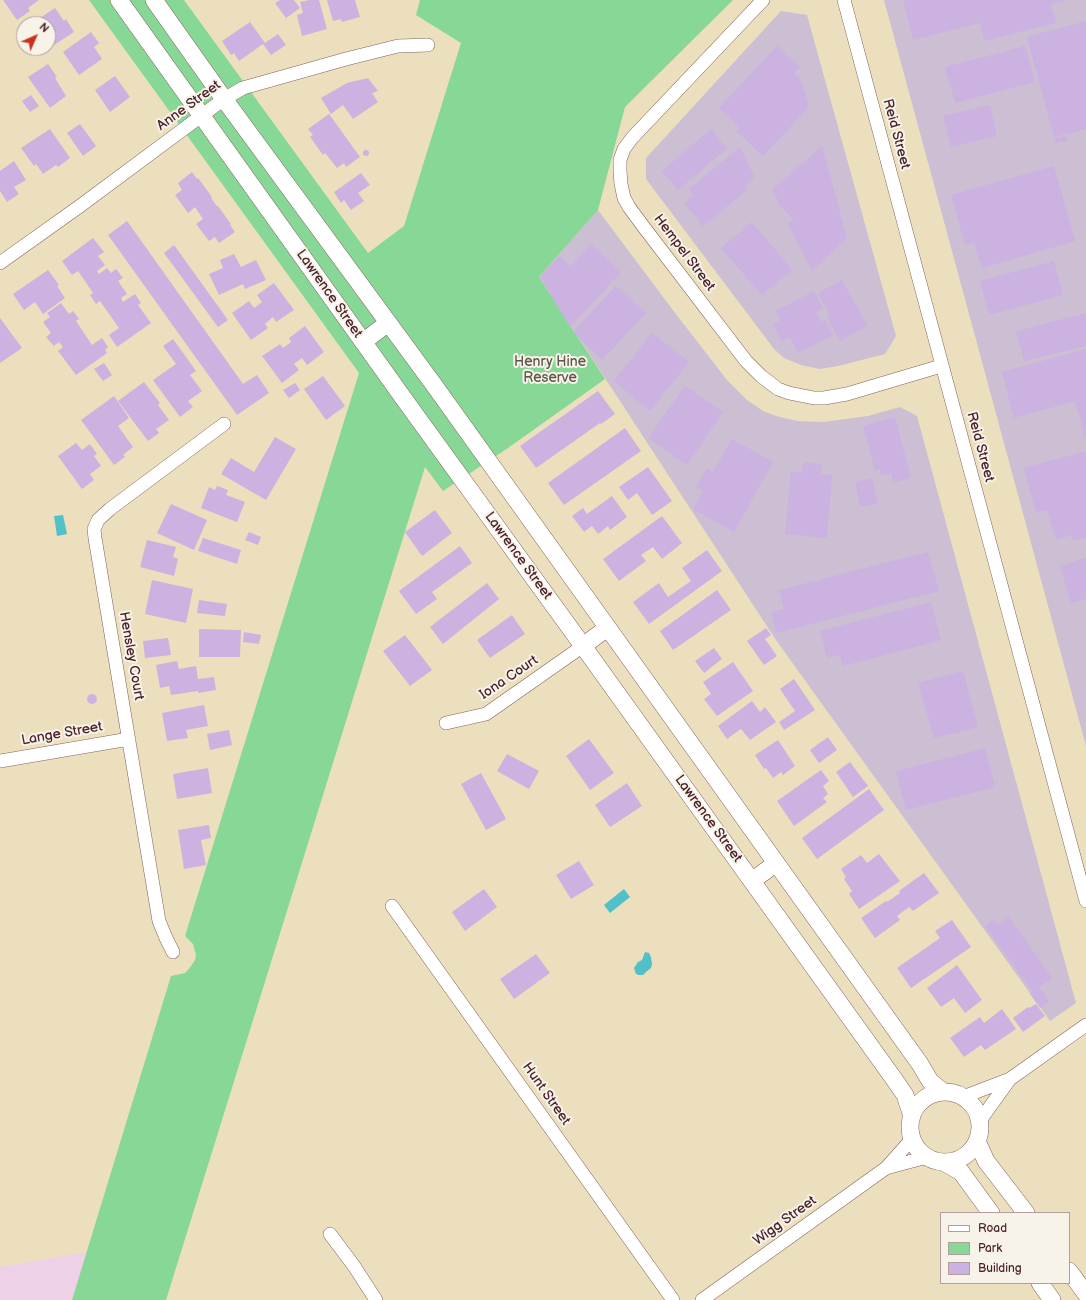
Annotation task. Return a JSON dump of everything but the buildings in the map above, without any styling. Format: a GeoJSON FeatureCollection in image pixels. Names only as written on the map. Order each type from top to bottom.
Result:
{"type":"FeatureCollection","features":[{"type":"Feature","properties":{"kind":"street","name":"Lawrence Street"},"geometry":{"type":"LineString","coordinates":[[119,0],[363,342],[584,646],[905,1095],[912,1116]]}},
{"type":"Feature","properties":{"kind":"street","name":"Lawrence Street"},"geometry":{"type":"LineString","coordinates":[[154,0],[224,99],[434,385],[920,1064],[930,1081],[943,1092]]}},
{"type":"Feature","properties":{"kind":"street","name":"Hempel Street"},"geometry":{"type":"LineString","coordinates":[[762,0],[637,132],[624,149],[620,160],[621,184],[624,198],[643,226],[746,361],[761,376],[778,389],[789,393],[814,398],[824,398],[848,394],[941,366]]}},
{"type":"Feature","properties":{"kind":"street","name":"Reid Street"},"geometry":{"type":"LineString","coordinates":[[844,0],[1086,902]]}},
{"type":"Feature","properties":{"kind":"street","name":"Anne Street"},"geometry":{"type":"LineString","coordinates":[[0,263],[80,206],[224,99],[243,88],[398,46],[428,46]]}},
{"type":"Feature","properties":{"kind":"street"},"geometry":{"type":"LineString","coordinates":[[363,342],[388,323]]}},
{"type":"Feature","properties":{"kind":"street","name":"Hensley Court"},"geometry":{"type":"LineString","coordinates":[[173,952],[159,921],[94,529],[98,520],[110,509],[224,424]]}},
{"type":"Feature","properties":{"kind":"street"},"geometry":{"type":"LineString","coordinates":[[584,646],[607,628]]}},
{"type":"Feature","properties":{"kind":"street","name":"Iona Court"},"geometry":{"type":"LineString","coordinates":[[446,723],[486,714],[584,646]]}},
{"type":"Feature","properties":{"kind":"street","name":"Lange Street"},"geometry":{"type":"LineString","coordinates":[[0,761],[129,739]]}},
{"type":"Feature","properties":{"kind":"street"},"geometry":{"type":"LineString","coordinates":[[752,881],[776,863]]}},
{"type":"Feature","properties":{"kind":"street","name":"Hunt Street"},"geometry":{"type":"LineString","coordinates":[[392,906],[673,1300]]}},
{"type":"Feature","properties":{"kind":"street"},"geometry":{"type":"LineString","coordinates":[[963,1097],[1010,1079],[1086,1025]]}},
{"type":"Feature","properties":{"kind":"street"},"geometry":{"type":"LineString","coordinates":[[979,1122],[1010,1079]]}},
{"type":"Feature","properties":{"kind":"street"},"geometry":{"type":"LineString","coordinates":[[935,1159],[954,1161],[964,1157],[972,1150],[980,1131],[976,1112],[971,1104],[963,1097],[953,1093],[943,1092],[933,1094],[916,1107],[912,1116],[910,1131],[912,1139],[918,1149],[935,1159],[961,1172],[990,1212]]}},
{"type":"Feature","properties":{"kind":"street","name":"Wigg Street"},"geometry":{"type":"LineString","coordinates":[[702,1300],[886,1168],[912,1139]]}},
{"type":"Feature","properties":{"kind":"street"},"geometry":{"type":"LineString","coordinates":[[977,1140],[986,1160],[1025,1212]]}},
{"type":"Feature","properties":{"kind":"street","name":"Wigg Street"},"geometry":{"type":"LineString","coordinates":[[886,1168],[935,1159]]}},
{"type":"Feature","properties":{"kind":"street"},"geometry":{"type":"LineString","coordinates":[[330,1234],[354,1266],[376,1300]]}},
{"type":"Feature","properties":{"kind":"street"},"geometry":{"type":"LineString","coordinates":[[1070,1272],[1086,1294]]}},
{"type":"Feature","properties":{"kind":"street"},"geometry":{"type":"LineString","coordinates":[[1041,1284],[1052,1300]]}},
{"type":"Feature","properties":{"kind":"shaded area"},"geometry":{"type":"Polygon","coordinates":[[[884,0],[1086,0],[1086,746],[884,0]]]}},
{"type":"Feature","properties":{"kind":"shaded area"},"geometry":{"type":"Polygon","coordinates":[[[781,11],[807,15],[896,336],[885,354],[820,369],[801,365],[784,358],[774,349],[646,179],[646,158],[781,11]]]}},
{"type":"Feature","properties":{"kind":"shaded area"},"geometry":{"type":"Polygon","coordinates":[[[598,210],[727,380],[747,400],[763,411],[797,421],[824,422],[868,416],[900,407],[917,416],[1076,1003],[1050,1021],[776,640],[539,277],[598,210]]]}},
{"type":"Feature","properties":{"kind":"shaded area"},"geometry":{"type":"Polygon","coordinates":[[[87,1252],[72,1300],[0,1300],[0,1267],[87,1252]]]}},
{"type":"Feature","properties":{"kind":"green space","name":"Henry Hine Reserve"},"geometry":{"type":"Polygon","coordinates":[[[89,0],[184,0],[368,253],[404,226],[461,43],[416,15],[420,0],[733,0],[625,107],[598,210],[539,277],[605,379],[508,448],[443,491],[425,467],[166,1300],[72,1300],[171,976],[185,973],[195,960],[196,955],[193,944],[185,936],[359,373],[89,0]]]}},
{"type":"Feature","properties":{"kind":"water"},"geometry":{"type":"Polygon","coordinates":[[[63,515],[67,534],[57,536],[54,516],[63,515]]]}},
{"type":"Feature","properties":{"kind":"water"},"geometry":{"type":"Polygon","coordinates":[[[624,889],[630,897],[610,913],[604,905],[624,889]]]}},
{"type":"Feature","properties":{"kind":"water"},"geometry":{"type":"Polygon","coordinates":[[[645,952],[649,953],[651,957],[651,968],[643,975],[636,974],[634,968],[638,962],[642,960],[645,952]]]}}]}
